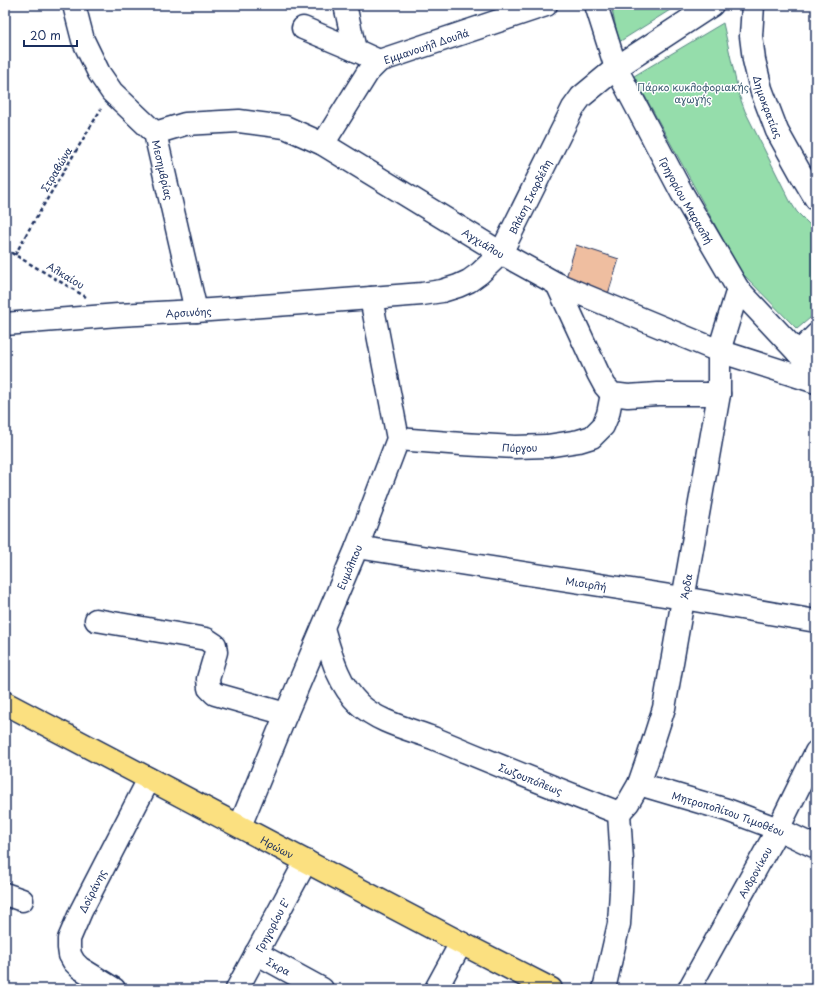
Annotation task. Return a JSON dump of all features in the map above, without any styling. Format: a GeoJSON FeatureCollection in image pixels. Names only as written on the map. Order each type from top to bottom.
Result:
{"type":"FeatureCollection","features":[{"type":"Feature","properties":{"kind":"main road","name":"Ηρώων"},"geometry":{"type":"LineString","coordinates":[[5,702],[461,943],[552,989]]}},
{"type":"Feature","properties":{"kind":"street","name":"Μεσημβρίας"},"geometry":{"type":"LineString","coordinates":[[74,5],[83,40],[99,72],[112,92],[155,133],[196,311]]}},
{"type":"Feature","properties":{"kind":"street"},"geometry":{"type":"LineString","coordinates":[[345,5],[355,50]]}},
{"type":"Feature","properties":{"kind":"street","name":"Εμμανουήλ Δουλά"},"geometry":{"type":"LineString","coordinates":[[323,144],[368,72],[379,61],[546,5]]}},
{"type":"Feature","properties":{"kind":"street","name":"Γρηγορίου Μαρασλή"},"geometry":{"type":"LineString","coordinates":[[596,5],[616,68],[682,193],[738,289],[816,372]]}},
{"type":"Feature","properties":{"kind":"street","name":"Βλάση Σκορδέλη"},"geometry":{"type":"LineString","coordinates":[[371,298],[442,291],[469,281],[480,273],[501,253],[575,104],[581,97],[616,68],[712,5]]}},
{"type":"Feature","properties":{"kind":"street","name":"Δημοκρατίας"},"geometry":{"type":"LineString","coordinates":[[753,5],[751,36],[754,60],[761,89],[777,131],[816,199]]}},
{"type":"Feature","properties":{"kind":"street"},"geometry":{"type":"LineString","coordinates":[[303,28],[379,61]]}},
{"type":"Feature","properties":{"kind":"street","name":"Αγχιάλου"},"geometry":{"type":"LineString","coordinates":[[155,133],[185,124],[239,121],[285,127],[323,144],[501,253],[557,284],[719,351],[816,382]]}},
{"type":"Feature","properties":{"kind":"street"},"geometry":{"type":"LineString","coordinates":[[557,284],[598,373],[605,386],[612,394],[628,396],[658,394],[719,394]]}},
{"type":"Feature","properties":{"kind":"street","name":"Άρδα"},"geometry":{"type":"LineString","coordinates":[[619,813],[628,803],[639,784],[664,708],[719,394],[719,351],[738,289]]}},
{"type":"Feature","properties":{"kind":"street"},"geometry":{"type":"LineString","coordinates":[[371,298],[398,439]]}},
{"type":"Feature","properties":{"kind":"street","name":"Αρσινόης"},"geometry":{"type":"LineString","coordinates":[[5,324],[371,298]]}},
{"type":"Feature","properties":{"kind":"street"},"geometry":{"type":"LineString","coordinates":[[798,353],[816,335]]}},
{"type":"Feature","properties":{"kind":"street","name":"Πύργου"},"geometry":{"type":"LineString","coordinates":[[398,439],[515,447],[547,446],[579,440],[592,436],[603,426],[608,414],[612,394]]}},
{"type":"Feature","properties":{"kind":"street","name":"Ευμόλπου"},"geometry":{"type":"LineString","coordinates":[[240,826],[357,547],[398,439]]}},
{"type":"Feature","properties":{"kind":"street","name":"Μισιρλή"},"geometry":{"type":"LineString","coordinates":[[357,547],[683,598],[816,621]]}},
{"type":"Feature","properties":{"kind":"street"},"geometry":{"type":"LineString","coordinates":[[96,620],[206,639],[215,645],[216,652],[208,679],[209,688],[215,694],[286,714]]}},
{"type":"Feature","properties":{"kind":"street","name":"Σωζουπόλεως"},"geometry":{"type":"LineString","coordinates":[[323,628],[335,667],[343,683],[359,704],[367,711],[383,720],[422,734],[619,813]]}},
{"type":"Feature","properties":{"kind":"street","name":"Ανδρονίκου"},"geometry":{"type":"LineString","coordinates":[[689,989],[778,829],[816,752]]}},
{"type":"Feature","properties":{"kind":"street","name":"Δοϊράνης"},"geometry":{"type":"LineString","coordinates":[[114,989],[80,968],[74,962],[70,955],[69,939],[81,911],[149,779]]}},
{"type":"Feature","properties":{"kind":"street","name":"Μητροπολίτου Τιμοθέου"},"geometry":{"type":"LineString","coordinates":[[639,784],[727,810],[778,829],[816,847]]}},
{"type":"Feature","properties":{"kind":"street"},"geometry":{"type":"LineString","coordinates":[[604,989],[619,924],[622,891],[619,813]]}},
{"type":"Feature","properties":{"kind":"street","name":"Γρηγορίου Ε'"},"geometry":{"type":"LineString","coordinates":[[237,989],[306,861]]}},
{"type":"Feature","properties":{"kind":"street"},"geometry":{"type":"LineString","coordinates":[[436,989],[461,943]]}},
{"type":"Feature","properties":{"kind":"street","name":"Σκρα"},"geometry":{"type":"LineString","coordinates":[[256,953],[322,989]]}},
{"type":"Feature","properties":{"kind":"path","name":"Στραβώνα"},"geometry":{"type":"LineString","coordinates":[[15,255],[112,92]]}},
{"type":"Feature","properties":{"kind":"path","name":"Αλκαίου"},"geometry":{"type":"LineString","coordinates":[[5,249],[90,299]]}},
{"type":"Feature","properties":{"kind":"green space"},"geometry":{"type":"Polygon","coordinates":[[[611,5],[678,5],[619,42],[611,5]]]}},
{"type":"Feature","properties":{"kind":"green space","name":"Πάρκο κυκλοφοριακής αγωγής"},"geometry":{"type":"Polygon","coordinates":[[[723,23],[739,95],[745,111],[790,201],[797,212],[816,231],[816,313],[797,329],[741,272],[634,76],[723,23]]]}},
{"type":"Feature","properties":{"kind":"building"},"geometry":{"type":"Polygon","coordinates":[[[576,245],[619,259],[608,294],[565,281],[576,245]]]}}]}
